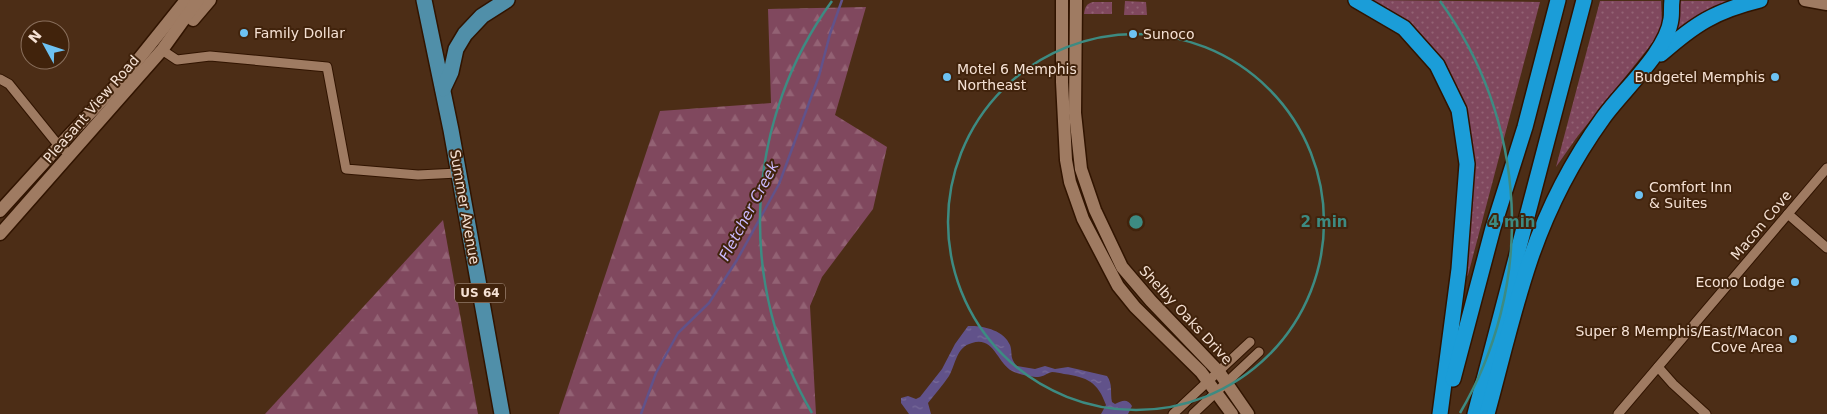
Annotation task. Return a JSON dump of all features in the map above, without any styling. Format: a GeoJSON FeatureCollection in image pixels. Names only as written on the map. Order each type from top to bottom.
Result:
{"type":"FeatureCollection","features":[{"type":"Feature","properties":{"kind":"highway"},"geometry":{"type":"LineString","coordinates":[[1356,0],[1404,28],[1437,65],[1459,110],[1467,164],[1442,414]]}},
{"type":"Feature","properties":{"kind":"highway"},"geometry":{"type":"LineString","coordinates":[[1442,414],[1493,228],[1525,127],[1558,0]]}},
{"type":"Feature","properties":{"kind":"highway"},"geometry":{"type":"LineString","coordinates":[[1475,414],[1584,0]]}},
{"type":"Feature","properties":{"kind":"highway"},"geometry":{"type":"LineString","coordinates":[[1487,414],[1530,260],[1556,200],[1569,173],[1603,118],[1646,67],[1666,36],[1672,20],[1672,0]]}},
{"type":"Feature","properties":{"kind":"highway"},"geometry":{"type":"LineString","coordinates":[[1646,67],[1683,34],[1709,16],[1760,0]]}},
{"type":"Feature","properties":{"kind":"main road","name":"Summer Avenue"},"geometry":{"type":"LineString","coordinates":[[424,0],[443,90],[502,414]]}},
{"type":"Feature","properties":{"kind":"main road"},"geometry":{"type":"LineString","coordinates":[[443,90],[451,72],[456,49],[465,34],[482,16],[507,0]]}},
{"type":"Feature","properties":{"kind":"street","name":"Pleasant View Road"},"geometry":{"type":"LineString","coordinates":[[0,211],[126,76],[186,0]]}},
{"type":"Feature","properties":{"kind":"street","name":"Pleasant View Road"},"geometry":{"type":"LineString","coordinates":[[0,234],[174,36],[198,0]]}},
{"type":"Feature","properties":{"kind":"street"},"geometry":{"type":"LineString","coordinates":[[174,36],[183,31],[210,0]]}},
{"type":"Feature","properties":{"kind":"street","name":"Shelby Oaks Drive"},"geometry":{"type":"LineString","coordinates":[[1062,0],[1062,82],[1066,160],[1070,182],[1084,219],[1099,252],[1118,286],[1135,307],[1187,358],[1232,414]]}},
{"type":"Feature","properties":{"kind":"street","name":"Shelby Oaks Drive"},"geometry":{"type":"LineString","coordinates":[[1076,0],[1075,113],[1081,169],[1095,210],[1122,267],[1144,294],[1219,372],[1248,414]]}},
{"type":"Feature","properties":{"kind":"street"},"geometry":{"type":"LineString","coordinates":[[1805,0],[1827,4]]}},
{"type":"Feature","properties":{"kind":"street"},"geometry":{"type":"LineString","coordinates":[[162,50],[177,60],[210,56],[327,67],[346,169],[418,176],[458,172]]}},
{"type":"Feature","properties":{"kind":"street"},"geometry":{"type":"LineString","coordinates":[[0,79],[9,84],[59,146],[71,155]]}},
{"type":"Feature","properties":{"kind":"street","name":"Macon Cove"},"geometry":{"type":"LineString","coordinates":[[1618,414],[1827,168]]}},
{"type":"Feature","properties":{"kind":"street"},"geometry":{"type":"LineString","coordinates":[[1788,214],[1827,248]]}},
{"type":"Feature","properties":{"kind":"street"},"geometry":{"type":"LineString","coordinates":[[1173,414],[1250,342]]}},
{"type":"Feature","properties":{"kind":"street"},"geometry":{"type":"LineString","coordinates":[[1193,414],[1259,352]]}},
{"type":"Feature","properties":{"kind":"street"},"geometry":{"type":"LineString","coordinates":[[1658,367],[1673,384],[1706,414]]}},
{"type":"Feature","properties":{"kind":"green space"},"geometry":{"type":"Polygon","coordinates":[[[1367,0],[1540,2],[1466,277],[1473,172],[1434,53],[1367,0]]]}},
{"type":"Feature","properties":{"kind":"green space"},"geometry":{"type":"Polygon","coordinates":[[[1125,1],[1146,2],[1147,15],[1124,15],[1125,1]]]}},
{"type":"Feature","properties":{"kind":"green space"},"geometry":{"type":"Polygon","coordinates":[[[1600,1],[1661,1],[1662,25],[1658,36],[1577,137],[1556,167],[1600,1]]]}},
{"type":"Feature","properties":{"kind":"green space"},"geometry":{"type":"Polygon","coordinates":[[[1677,1],[1733,1],[1674,34],[1677,1]]]}},
{"type":"Feature","properties":{"kind":"green space"},"geometry":{"type":"Polygon","coordinates":[[[1093,2],[1112,2],[1112,14],[1084,14],[1086,6],[1093,2]]]}},
{"type":"Feature","properties":{"kind":"green space"},"geometry":{"type":"Polygon","coordinates":[[[866,7],[835,115],[887,147],[873,209],[822,277],[810,306],[816,414],[559,414],[660,111],[771,103],[768,9],[866,7]]]}},
{"type":"Feature","properties":{"kind":"green space"},"geometry":{"type":"Polygon","coordinates":[[[443,220],[478,414],[265,414],[443,220]]]}},
{"type":"Feature","properties":{"kind":"water"},"geometry":{"type":"Polygon","coordinates":[[[968,326],[980,326],[998,332],[1003,336],[1010,345],[1012,358],[1017,366],[1035,369],[1045,366],[1055,369],[1068,367],[1107,376],[1111,385],[1112,402],[1115,404],[1122,401],[1128,402],[1132,406],[1128,414],[1101,414],[1106,405],[1103,397],[1091,382],[1085,379],[1055,372],[1038,377],[1012,371],[990,347],[985,343],[979,342],[967,345],[957,356],[949,376],[928,403],[931,414],[909,414],[901,403],[901,398],[908,396],[916,399],[920,397],[942,369],[955,344],[968,326]]]}},
{"type":"Feature","properties":{"kind":"waterway","name":"Fletcher Creek"},"geometry":{"type":"LineString","coordinates":[[641,414],[656,373],[678,333],[709,303],[737,260],[779,184],[819,76],[830,34],[842,0]]}},
{"type":"Feature","properties":{"kind":"place","name":"Family Dollar"},"geometry":{"type":"Point","coordinates":[244,33]}},
{"type":"Feature","properties":{"kind":"place","name":"Sunoco"},"geometry":{"type":"Point","coordinates":[1133,34]}},
{"type":"Feature","properties":{"kind":"place","name":"Motel 6 Memphis Northeast"},"geometry":{"type":"Point","coordinates":[947,77]}},
{"type":"Feature","properties":{"kind":"place","name":"Budgetel Memphis"},"geometry":{"type":"Point","coordinates":[1775,77]}},
{"type":"Feature","properties":{"kind":"place","name":"Comfort Inn & Suites"},"geometry":{"type":"Point","coordinates":[1639,195]}},
{"type":"Feature","properties":{"kind":"place","name":"Econo Lodge"},"geometry":{"type":"Point","coordinates":[1795,282]}},
{"type":"Feature","properties":{"kind":"place","name":"Super 8 Memphis/East/Macon Cove Area"},"geometry":{"type":"Point","coordinates":[1793,339]}}]}
